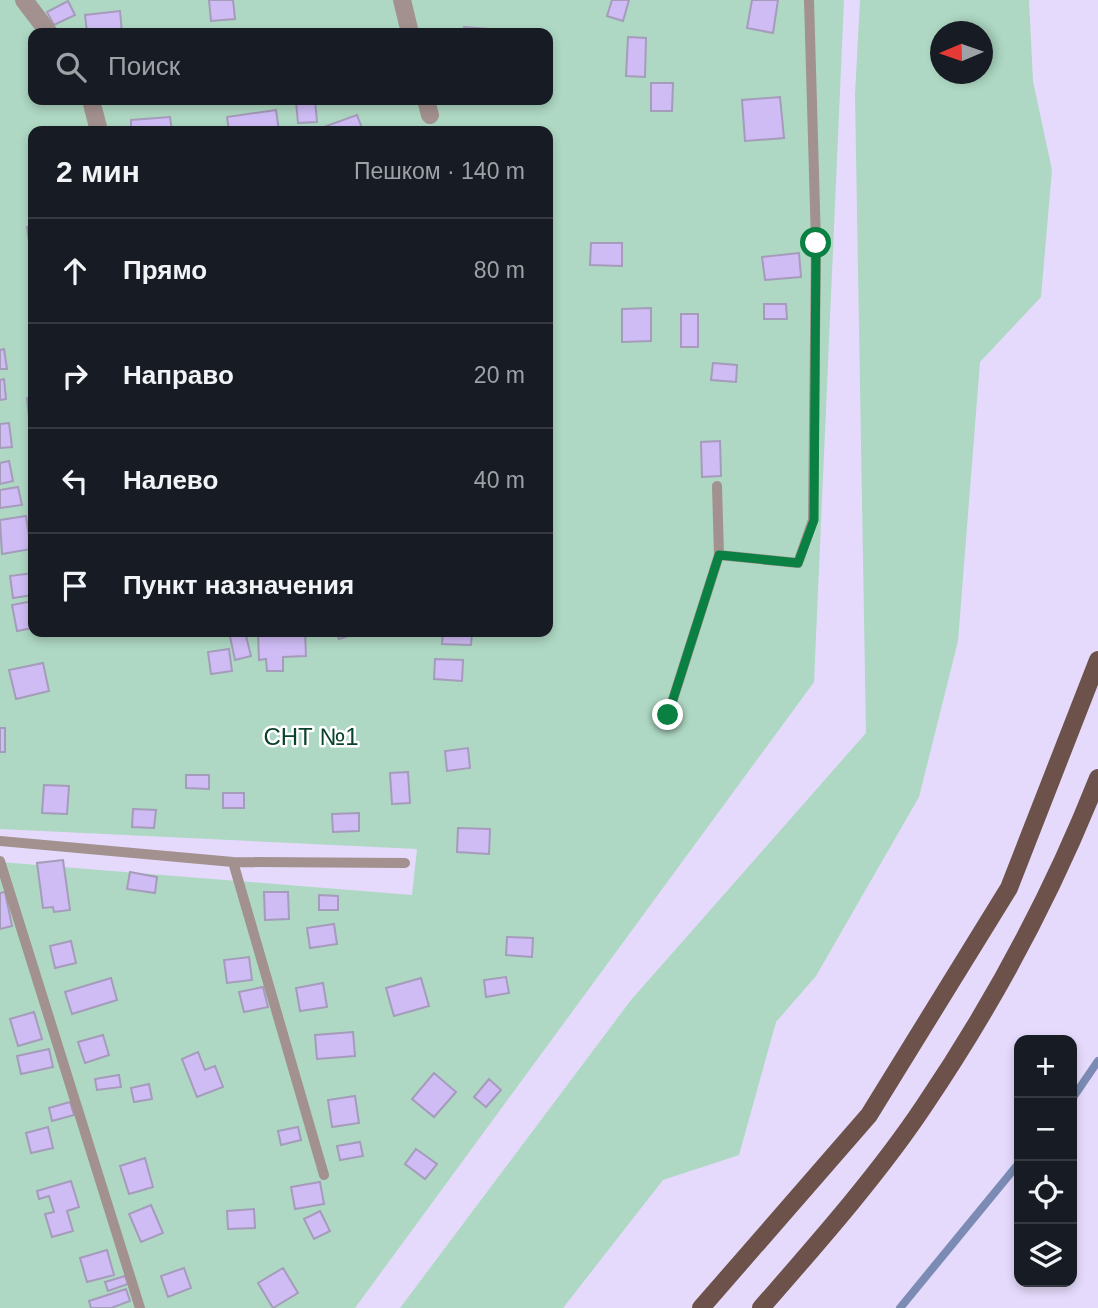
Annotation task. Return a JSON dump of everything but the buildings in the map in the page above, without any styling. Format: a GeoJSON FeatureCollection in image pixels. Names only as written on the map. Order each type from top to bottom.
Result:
{"type":"FeatureCollection","features":[{"type":"Feature","properties":{"kind":"main road"},"geometry":{"type":"LineString","coordinates":[[701,1308],[869,1115],[1009,888],[1098,660]]}},
{"type":"Feature","properties":{"kind":"main road"},"geometry":{"type":"LineString","coordinates":[[761,1308],[813,1248],[923,1107],[1000,981],[1071,846],[1098,778]]}},
{"type":"Feature","properties":{"kind":"street"},"geometry":{"type":"LineString","coordinates":[[24,0],[45,28]]}},
{"type":"Feature","properties":{"kind":"street"},"geometry":{"type":"LineString","coordinates":[[402,0],[409,28]]}},
{"type":"Feature","properties":{"kind":"street"},"geometry":{"type":"LineString","coordinates":[[93,105],[98,126]]}},
{"type":"Feature","properties":{"kind":"lane"},"geometry":{"type":"LineString","coordinates":[[719,555],[798,563],[814,520],[816,243],[809,0]]}},
{"type":"Feature","properties":{"kind":"lane"},"geometry":{"type":"LineString","coordinates":[[668,715],[719,555],[717,486]]}},
{"type":"Feature","properties":{"kind":"lane"},"geometry":{"type":"LineString","coordinates":[[0,841],[233,862],[405,863]]}},
{"type":"Feature","properties":{"kind":"lane"},"geometry":{"type":"LineString","coordinates":[[0,860],[140,1308]]}},
{"type":"Feature","properties":{"kind":"lane"},"geometry":{"type":"LineString","coordinates":[[233,862],[324,1175]]}},
{"type":"Feature","properties":{"kind":"green space","name":"СНТ №1"},"geometry":{"type":"Polygon","coordinates":[[[0,0],[844,0],[814,682],[355,1308],[0,1308],[0,862],[412,895],[417,849],[0,829],[0,0]]]}},
{"type":"Feature","properties":{"kind":"green space"},"geometry":{"type":"Polygon","coordinates":[[[860,0],[1029,0],[1033,81],[1052,170],[1041,297],[980,362],[958,641],[919,797],[816,976],[776,1022],[739,1155],[663,1180],[563,1308],[400,1308],[631,1000],[866,733],[855,95],[860,0]]]}},
{"type":"Feature","properties":{"kind":"waterway"},"geometry":{"type":"LineString","coordinates":[[1073,1098],[1098,1061]]}},
{"type":"Feature","properties":{"kind":"waterway"},"geometry":{"type":"LineString","coordinates":[[900,1308],[1014,1169]]}},
{"type":"Feature","properties":{"kind":"route"},"geometry":{"type":"LineString","coordinates":[[668,715],[719,555],[798,563],[814,520],[816,243]]}}]}
